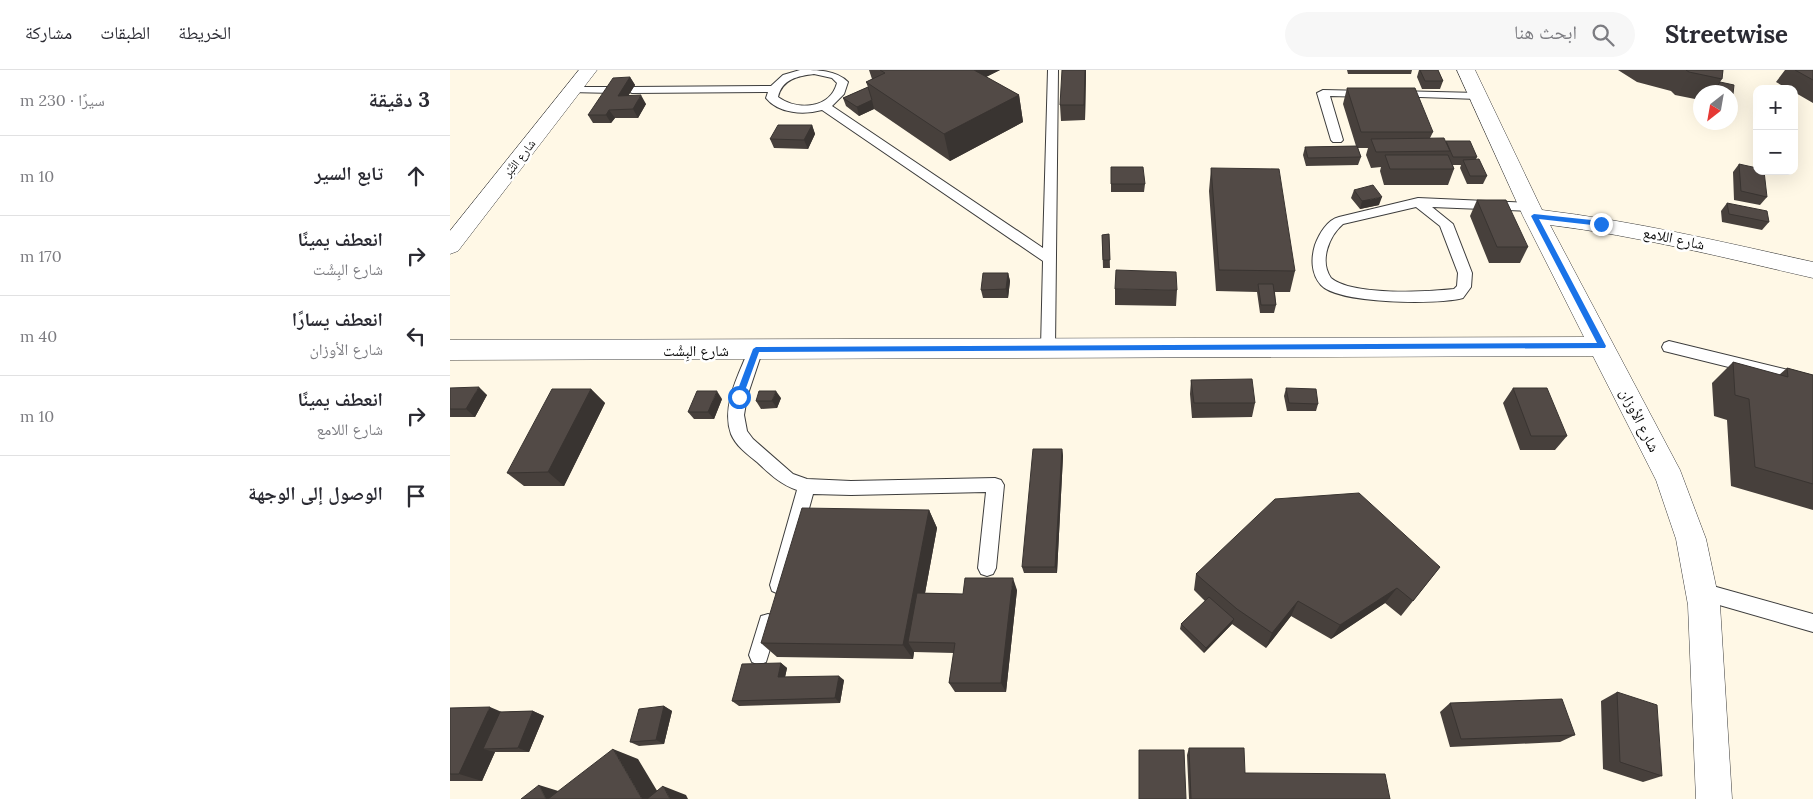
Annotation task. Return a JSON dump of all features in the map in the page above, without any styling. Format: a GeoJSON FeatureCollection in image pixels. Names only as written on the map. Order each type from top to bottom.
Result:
{"type":"FeatureCollection","features":[{"type":"Feature","properties":{"kind":"street","name":"شارع التِّبْر"},"geometry":{"type":"LineString","coordinates":[[450,246],[588,70]]}},
{"type":"Feature","properties":{"kind":"street","name":"شارع الأوزان"},"geometry":{"type":"LineString","coordinates":[[1466,70],[1532,211],[1670,479],[1691,539],[1702,592],[1714,799]]}},
{"type":"Feature","properties":{"kind":"street","name":"شارع اللامع"},"geometry":{"type":"LineString","coordinates":[[1532,211],[1650,233],[1813,270]]}},
{"type":"Feature","properties":{"kind":"street","name":"شارع البِشْت"},"geometry":{"type":"LineString","coordinates":[[450,350],[1602,346]]}},
{"type":"Feature","properties":{"kind":"lane"},"geometry":{"type":"LineString","coordinates":[[836,75],[848,70]]}},
{"type":"Feature","properties":{"kind":"lane"},"geometry":{"type":"LineString","coordinates":[[1048,348],[1053,70]]}},
{"type":"Feature","properties":{"kind":"lane"},"geometry":{"type":"LineString","coordinates":[[826,72],[836,75],[843,82],[843,90],[836,98],[823,105],[807,109],[791,109],[779,105],[772,98],[773,90],[789,76],[801,73],[826,72]]}},
{"type":"Feature","properties":{"kind":"lane"},"geometry":{"type":"LineString","coordinates":[[573,90],[614,90]]}},
{"type":"Feature","properties":{"kind":"lane"},"geometry":{"type":"LineString","coordinates":[[632,90],[773,90]]}},
{"type":"Feature","properties":{"kind":"lane"},"geometry":{"type":"LineString","coordinates":[[1336,140],[1323,93],[1478,96]]}},
{"type":"Feature","properties":{"kind":"lane"},"geometry":{"type":"LineString","coordinates":[[823,105],[1050,258]]}},
{"type":"Feature","properties":{"kind":"lane"},"geometry":{"type":"LineString","coordinates":[[1418,202],[1446,224],[1465,273],[1464,287],[1458,294],[1438,296],[1356,293],[1329,284],[1321,275],[1320,257],[1324,238],[1331,227],[1339,221],[1418,202],[1532,211]]}},
{"type":"Feature","properties":{"kind":"lane"},"geometry":{"type":"LineString","coordinates":[[1669,347],[1813,382]]}},
{"type":"Feature","properties":{"kind":"lane"},"geometry":{"type":"LineString","coordinates":[[756,349],[739,397],[736,415],[739,433],[747,444],[787,479],[807,486],[852,488],[995,485],[988,568]]}},
{"type":"Feature","properties":{"kind":"lane"},"geometry":{"type":"LineString","coordinates":[[759,655],[807,486]]}},
{"type":"Feature","properties":{"kind":"lane"},"geometry":{"type":"LineString","coordinates":[[1702,592],[1813,623]]}},
{"type":"Feature","properties":{"kind":"building"},"geometry":{"type":"Polygon","coordinates":[[[880,70],[974,70],[1019,95],[944,134],[866,82],[885,73],[880,70]]]}},
{"type":"Feature","properties":{"kind":"building"},"geometry":{"type":"Polygon","coordinates":[[[1062,70],[1085,70],[1084,105],[1060,105],[1062,70]]]}},
{"type":"Feature","properties":{"kind":"building"},"geometry":{"type":"Polygon","coordinates":[[[1420,70],[1438,70],[1443,81],[1425,81],[1420,70]]]}},
{"type":"Feature","properties":{"kind":"building"},"geometry":{"type":"Polygon","coordinates":[[[1686,70],[1723,70],[1722,79],[1689,72],[1686,70]]]}},
{"type":"Feature","properties":{"kind":"building"},"geometry":{"type":"Polygon","coordinates":[[[1795,70],[1813,70],[1813,80],[1795,70]]]}},
{"type":"Feature","properties":{"kind":"building"},"geometry":{"type":"Polygon","coordinates":[[[630,77],[618,96],[641,95],[633,109],[609,110],[606,115],[588,115],[613,78],[630,77]]]}},
{"type":"Feature","properties":{"kind":"building"},"geometry":{"type":"Polygon","coordinates":[[[1720,82],[1734,85],[1718,85],[1720,82]]]}},
{"type":"Feature","properties":{"kind":"building"},"geometry":{"type":"Polygon","coordinates":[[[868,87],[872,100],[857,107],[843,98],[868,87]]]}},
{"type":"Feature","properties":{"kind":"building"},"geometry":{"type":"Polygon","coordinates":[[[1347,88],[1415,88],[1433,132],[1361,132],[1347,88]]]}},
{"type":"Feature","properties":{"kind":"building"},"geometry":{"type":"Polygon","coordinates":[[[778,125],[812,125],[804,140],[770,139],[778,125]]]}},
{"type":"Feature","properties":{"kind":"building"},"geometry":{"type":"Polygon","coordinates":[[[1444,138],[1450,151],[1376,152],[1371,139],[1444,138]]]}},
{"type":"Feature","properties":{"kind":"building"},"geometry":{"type":"Polygon","coordinates":[[[1446,141],[1470,141],[1477,157],[1453,157],[1446,141]]]}},
{"type":"Feature","properties":{"kind":"building"},"geometry":{"type":"Polygon","coordinates":[[[1357,146],[1361,157],[1308,158],[1305,147],[1357,146]]]}},
{"type":"Feature","properties":{"kind":"building"},"geometry":{"type":"Polygon","coordinates":[[[1385,155],[1448,155],[1454,169],[1390,169],[1385,155]]]}},
{"type":"Feature","properties":{"kind":"building"},"geometry":{"type":"Polygon","coordinates":[[[1479,159],[1487,176],[1470,176],[1463,160],[1479,159]]]}},
{"type":"Feature","properties":{"kind":"building"},"geometry":{"type":"Polygon","coordinates":[[[1739,164],[1753,167],[1753,175],[1764,175],[1767,197],[1741,191],[1739,164]]]}},
{"type":"Feature","properties":{"kind":"building"},"geometry":{"type":"Polygon","coordinates":[[[1111,167],[1143,167],[1145,184],[1111,184],[1111,167]]]}},
{"type":"Feature","properties":{"kind":"building"},"geometry":{"type":"Polygon","coordinates":[[[1211,168],[1279,169],[1295,271],[1219,270],[1211,168]]]}},
{"type":"Feature","properties":{"kind":"building"},"geometry":{"type":"Polygon","coordinates":[[[1373,185],[1382,197],[1362,201],[1354,190],[1373,185]]]}},
{"type":"Feature","properties":{"kind":"building"},"geometry":{"type":"Polygon","coordinates":[[[1477,200],[1506,200],[1528,247],[1497,247],[1477,200]]]}},
{"type":"Feature","properties":{"kind":"building"},"geometry":{"type":"Polygon","coordinates":[[[1727,203],[1767,211],[1769,222],[1729,214],[1727,203]]]}},
{"type":"Feature","properties":{"kind":"building"},"geometry":{"type":"Polygon","coordinates":[[[1109,234],[1110,260],[1103,260],[1102,235],[1109,234]]]}},
{"type":"Feature","properties":{"kind":"building"},"geometry":{"type":"Polygon","coordinates":[[[1116,270],[1176,272],[1177,290],[1115,289],[1116,270]]]}},
{"type":"Feature","properties":{"kind":"building"},"geometry":{"type":"Polygon","coordinates":[[[983,273],[1008,273],[1006,289],[981,290],[983,273]]]}},
{"type":"Feature","properties":{"kind":"building"},"geometry":{"type":"Polygon","coordinates":[[[1258,284],[1273,284],[1276,305],[1261,305],[1258,284]]]}},
{"type":"Feature","properties":{"kind":"building"},"geometry":{"type":"Polygon","coordinates":[[[1733,362],[1788,377],[1787,368],[1813,375],[1813,484],[1755,467],[1749,399],[1735,395],[1733,362]]]}},
{"type":"Feature","properties":{"kind":"building"},"geometry":{"type":"Polygon","coordinates":[[[1252,379],[1255,403],[1194,403],[1191,380],[1252,379]]]}},
{"type":"Feature","properties":{"kind":"building"},"geometry":{"type":"Polygon","coordinates":[[[479,387],[466,409],[450,409],[450,388],[479,387]]]}},
{"type":"Feature","properties":{"kind":"building"},"geometry":{"type":"Polygon","coordinates":[[[1286,388],[1316,389],[1318,404],[1289,403],[1286,388]]]}},
{"type":"Feature","properties":{"kind":"building"},"geometry":{"type":"Polygon","coordinates":[[[1513,388],[1547,388],[1567,436],[1531,436],[1513,388]]]}},
{"type":"Feature","properties":{"kind":"building"},"geometry":{"type":"Polygon","coordinates":[[[552,389],[591,389],[548,472],[507,473],[552,389]]]}},
{"type":"Feature","properties":{"kind":"building"},"geometry":{"type":"Polygon","coordinates":[[[697,391],[717,391],[708,412],[688,412],[697,391]]]}},
{"type":"Feature","properties":{"kind":"building"},"geometry":{"type":"Polygon","coordinates":[[[759,391],[776,391],[772,401],[756,401],[759,391]]]}},
{"type":"Feature","properties":{"kind":"building"},"geometry":{"type":"Polygon","coordinates":[[[1033,449],[1062,449],[1055,567],[1022,567],[1033,449]]]}},
{"type":"Feature","properties":{"kind":"building"},"geometry":{"type":"Polygon","coordinates":[[[1359,493],[1440,567],[1413,601],[1397,588],[1340,625],[1298,601],[1272,633],[1237,609],[1196,574],[1275,499],[1359,493]]]}},
{"type":"Feature","properties":{"kind":"building"},"geometry":{"type":"Polygon","coordinates":[[[802,508],[929,510],[903,645],[761,643],[802,508]]]}},
{"type":"Feature","properties":{"kind":"building"},"geometry":{"type":"Polygon","coordinates":[[[965,578],[1013,578],[1001,683],[949,683],[955,643],[908,642],[917,593],[963,594],[965,578]]]}},
{"type":"Feature","properties":{"kind":"building"},"geometry":{"type":"Polygon","coordinates":[[[1209,597],[1234,619],[1206,648],[1181,624],[1209,597]]]}},
{"type":"Feature","properties":{"kind":"building"},"geometry":{"type":"Polygon","coordinates":[[[781,663],[778,677],[839,676],[835,698],[732,701],[742,664],[781,663]]]}},
{"type":"Feature","properties":{"kind":"building"},"geometry":{"type":"Polygon","coordinates":[[[1617,692],[1657,705],[1662,776],[1620,762],[1617,692]]]}},
{"type":"Feature","properties":{"kind":"building"},"geometry":{"type":"Polygon","coordinates":[[[1562,699],[1575,735],[1461,739],[1450,703],[1562,699]]]}},
{"type":"Feature","properties":{"kind":"building"},"geometry":{"type":"Polygon","coordinates":[[[664,706],[656,740],[630,742],[639,709],[664,706]]]}},
{"type":"Feature","properties":{"kind":"building"},"geometry":{"type":"Polygon","coordinates":[[[490,707],[459,774],[450,774],[450,708],[490,707]]]}},
{"type":"Feature","properties":{"kind":"building"},"geometry":{"type":"Polygon","coordinates":[[[533,711],[518,748],[483,749],[500,712],[533,711]]]}},
{"type":"Feature","properties":{"kind":"building"},"geometry":{"type":"Polygon","coordinates":[[[1189,748],[1244,748],[1245,773],[1385,774],[1390,799],[1191,799],[1189,748]]]}},
{"type":"Feature","properties":{"kind":"building"},"geometry":{"type":"Polygon","coordinates":[[[613,749],[642,799],[548,799],[613,749]]]}},
{"type":"Feature","properties":{"kind":"building"},"geometry":{"type":"Polygon","coordinates":[[[1139,750],[1184,750],[1186,799],[1139,799],[1139,750]]]}},
{"type":"Feature","properties":{"kind":"building"},"geometry":{"type":"Polygon","coordinates":[[[539,785],[546,799],[521,799],[539,785]]]}},
{"type":"Feature","properties":{"kind":"building"},"geometry":{"type":"Polygon","coordinates":[[[663,786],[670,799],[647,799],[663,786]]]}},
{"type":"Feature","properties":{"kind":"route"},"geometry":{"type":"LineString","coordinates":[[739,397],[756,349],[1602,346],[1534,216],[1601,224]]}}]}
